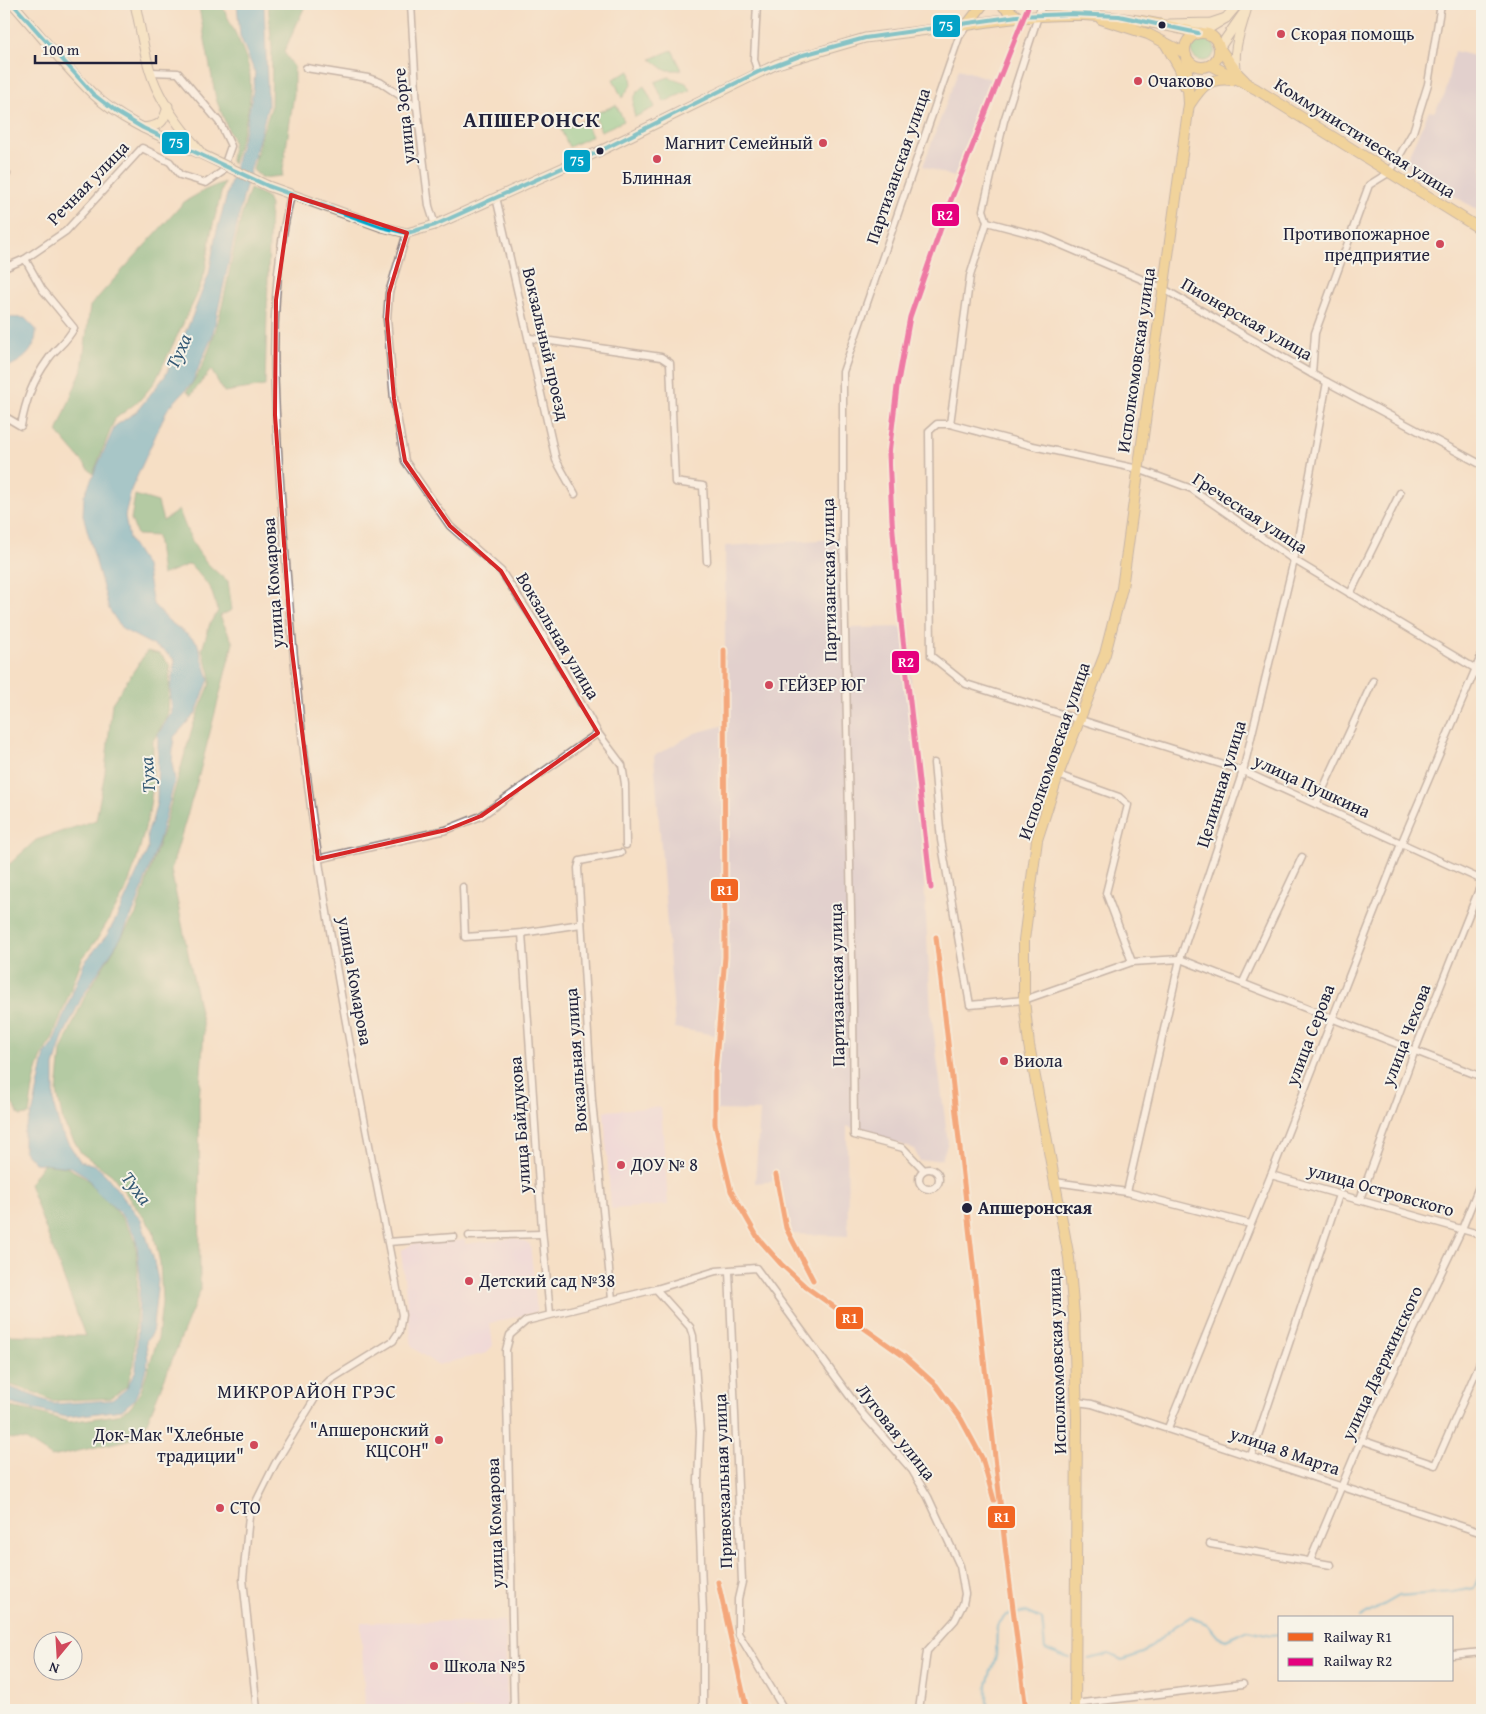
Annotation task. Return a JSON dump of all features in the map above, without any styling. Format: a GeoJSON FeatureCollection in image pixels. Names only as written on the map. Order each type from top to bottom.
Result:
{"type":"FeatureCollection","features":[{"type":"Feature","properties":{"kind":"main road"},"geometry":{"type":"LineString","coordinates":[[13,4],[93,94],[116,112],[143,128],[268,186],[382,227],[407,233],[435,225],[600,151],[758,72],[803,55],[865,38],[1017,16],[1070,14],[1119,16],[1165,24],[1200,32],[1216,38],[1220,48]]}},
{"type":"Feature","properties":{"kind":"main road"},"geometry":{"type":"LineString","coordinates":[[135,4],[151,72],[159,93],[178,125],[203,155]]}},
{"type":"Feature","properties":{"kind":"main road"},"geometry":{"type":"LineString","coordinates":[[967,24],[983,4]]}},
{"type":"Feature","properties":{"kind":"main road"},"geometry":{"type":"LineString","coordinates":[[1003,4],[1004,7],[1017,16]]}},
{"type":"Feature","properties":{"kind":"main road"},"geometry":{"type":"LineString","coordinates":[[1070,14],[1102,19],[1148,34],[1186,55],[1195,66],[1210,65],[1218,58],[1220,48],[1245,5]]}},
{"type":"Feature","properties":{"kind":"main road"},"geometry":{"type":"LineString","coordinates":[[1186,55],[1186,43],[1200,32],[1245,5]]}},
{"type":"Feature","properties":{"kind":"main road"},"geometry":{"type":"LineString","coordinates":[[1189,104],[1200,88],[1211,81],[1220,78],[1237,77],[1236,46],[1245,5]]}},
{"type":"Feature","properties":{"kind":"main road"},"geometry":{"type":"LineString","coordinates":[[1165,24],[1211,23],[1226,18]]}},
{"type":"Feature","properties":{"kind":"main road"},"geometry":{"type":"LineString","coordinates":[[1164,42],[1180,70],[1189,104]]}},
{"type":"Feature","properties":{"kind":"main road","name":"Коммунистическая улица"},"geometry":{"type":"LineString","coordinates":[[1220,48],[1237,77]]}},
{"type":"Feature","properties":{"kind":"main road","name":"Исполкомовская улица"},"geometry":{"type":"LineString","coordinates":[[1076,1707],[1077,1402],[1074,1316],[1069,1258],[1029,1045],[1024,1000],[1024,940],[1037,840],[1058,775],[1105,654],[1122,588],[1162,288],[1189,104],[1186,55]]}},
{"type":"Feature","properties":{"kind":"main road","name":"Коммунистическая улица"},"geometry":{"type":"LineString","coordinates":[[1210,65],[1237,77],[1482,230]]}},
{"type":"Feature","properties":{"kind":"main road","name":"Исполкомовская улица"},"geometry":{"type":"LineString","coordinates":[[1189,104],[1210,65]]}},
{"type":"Feature","properties":{"kind":"main road"},"geometry":{"type":"LineString","coordinates":[[143,128],[162,124],[168,106]]}},
{"type":"Feature","properties":{"kind":"street","name":"улица Зорге"},"geometry":{"type":"LineString","coordinates":[[411,4],[417,107],[429,206],[435,225]]}},
{"type":"Feature","properties":{"kind":"street"},"geometry":{"type":"LineString","coordinates":[[757,4],[754,60],[758,72]]}},
{"type":"Feature","properties":{"kind":"street"},"geometry":{"type":"LineString","coordinates":[[950,424],[970,276],[987,222],[984,210],[1004,121],[1042,4]]}},
{"type":"Feature","properties":{"kind":"street"},"geometry":{"type":"LineString","coordinates":[[1312,374],[1315,333],[1368,185],[1390,172],[1413,132],[1428,84],[1441,4]]}},
{"type":"Feature","properties":{"kind":"street","name":"Партизанская улица"},"geometry":{"type":"LineString","coordinates":[[924,1170],[903,1148],[854,1135],[854,1006],[843,534],[842,372],[959,37],[967,24]]}},
{"type":"Feature","properties":{"kind":"street"},"geometry":{"type":"LineString","coordinates":[[306,68],[368,78],[380,82],[417,107]]}},
{"type":"Feature","properties":{"kind":"street","name":"Речная улица"},"geometry":{"type":"LineString","coordinates":[[4,268],[25,259],[66,231],[142,148],[170,162],[180,175],[206,183],[222,172],[231,146],[220,123],[178,73],[151,72]]}},
{"type":"Feature","properties":{"kind":"street","name":"улица Комарова"},"geometry":{"type":"LineString","coordinates":[[258,1710],[243,1579],[249,1516],[271,1471],[320,1390],[330,1380],[393,1341],[399,1332],[402,1314],[318,859],[291,643],[275,415],[276,300],[284,220],[291,195]]}},
{"type":"Feature","properties":{"kind":"street","name":"Вокзальный проезд"},"geometry":{"type":"LineString","coordinates":[[496,198],[530,338],[556,460],[575,494]]}},
{"type":"Feature","properties":{"kind":"street","name":"Пионерская улица"},"geometry":{"type":"LineString","coordinates":[[987,222],[1043,237],[1162,288],[1312,374],[1482,465]]}},
{"type":"Feature","properties":{"kind":"street","name":"Вокзальная улица"},"geometry":{"type":"LineString","coordinates":[[407,233],[389,293],[387,319],[394,398],[405,460],[450,526],[501,571],[537,626],[598,733],[622,765],[625,784],[626,846]]}},
{"type":"Feature","properties":{"kind":"street"},"geometry":{"type":"LineString","coordinates":[[4,416],[21,426],[25,404],[46,362],[66,342],[74,328],[42,289],[25,259]]}},
{"type":"Feature","properties":{"kind":"street"},"geometry":{"type":"LineString","coordinates":[[530,338],[661,357],[670,363],[675,482],[703,486],[707,561]]}},
{"type":"Feature","properties":{"kind":"street","name":"Целинная улица"},"geometry":{"type":"LineString","coordinates":[[1128,1192],[1180,959],[1244,771],[1294,560],[1327,382]]}},
{"type":"Feature","properties":{"kind":"street","name":"улица Пушкина"},"geometry":{"type":"LineString","coordinates":[[950,424],[938,424],[929,430],[931,656],[966,684],[1244,771],[1482,881]]}},
{"type":"Feature","properties":{"kind":"street","name":"Греческая улица"},"geometry":{"type":"LineString","coordinates":[[950,424],[1033,446],[1138,469],[1192,489],[1294,560],[1476,669]]}},
{"type":"Feature","properties":{"kind":"street"},"geometry":{"type":"LineString","coordinates":[[1350,594],[1400,493]]}},
{"type":"Feature","properties":{"kind":"street","name":"улица Серова"},"geometry":{"type":"LineString","coordinates":[[1168,1428],[1271,1175],[1401,844],[1482,654]]}},
{"type":"Feature","properties":{"kind":"street"},"geometry":{"type":"LineString","coordinates":[[1316,804],[1373,681]]}},
{"type":"Feature","properties":{"kind":"street"},"geometry":{"type":"LineString","coordinates":[[318,859],[446,830],[481,816],[598,733]]}},
{"type":"Feature","properties":{"kind":"street"},"geometry":{"type":"LineString","coordinates":[[934,763],[941,840],[970,1005],[1024,1000],[1132,962],[1180,959],[1243,982],[1482,1077]]}},
{"type":"Feature","properties":{"kind":"street"},"geometry":{"type":"LineString","coordinates":[[1058,775],[1119,797],[1128,805],[1106,893],[1132,962]]}},
{"type":"Feature","properties":{"kind":"street","name":"Вокзальная улица"},"geometry":{"type":"LineString","coordinates":[[612,1299],[592,1102],[578,868],[580,861],[588,858],[621,853]]}},
{"type":"Feature","properties":{"kind":"street"},"geometry":{"type":"LineString","coordinates":[[1243,982],[1302,857]]}},
{"type":"Feature","properties":{"kind":"street","name":"улица Чехова"},"geometry":{"type":"LineString","coordinates":[[1360,1199],[1415,1050],[1482,881]]}},
{"type":"Feature","properties":{"kind":"street"},"geometry":{"type":"LineString","coordinates":[[462,887],[465,937],[522,933],[581,924]]}},
{"type":"Feature","properties":{"kind":"street","name":"улица Байдукова"},"geometry":{"type":"LineString","coordinates":[[522,933],[542,1234],[550,1314]]}},
{"type":"Feature","properties":{"kind":"street","name":"улица Островского"},"geometry":{"type":"LineString","coordinates":[[1271,1175],[1482,1235]]}},
{"type":"Feature","properties":{"kind":"street","name":"улица Дзержинского"},"geometry":{"type":"LineString","coordinates":[[1310,1561],[1361,1440],[1462,1229],[1482,1179]]}},
{"type":"Feature","properties":{"kind":"street"},"geometry":{"type":"LineString","coordinates":[[1055,1182],[1128,1192],[1250,1224]]}},
{"type":"Feature","properties":{"kind":"street"},"geometry":{"type":"LineString","coordinates":[[1251,1456],[1339,1195]]}},
{"type":"Feature","properties":{"kind":"street"},"geometry":{"type":"LineString","coordinates":[[469,1236],[542,1234]]}},
{"type":"Feature","properties":{"kind":"street"},"geometry":{"type":"LineString","coordinates":[[388,1242],[454,1237]]}},
{"type":"Feature","properties":{"kind":"street","name":"Луговая улица"},"geometry":{"type":"LineString","coordinates":[[728,1271],[756,1268],[862,1414],[912,1470],[928,1497],[960,1566],[965,1594],[963,1604],[955,1620],[927,1651],[919,1710]]}},
{"type":"Feature","properties":{"kind":"street"},"geometry":{"type":"LineString","coordinates":[[550,1314],[656,1289],[716,1272],[728,1271]]}},
{"type":"Feature","properties":{"kind":"street","name":"Привокзальная улица"},"geometry":{"type":"LineString","coordinates":[[728,1271],[742,1582],[738,1599],[738,1633],[782,1706]]}},
{"type":"Feature","properties":{"kind":"street","name":"Привокзальная улица"},"geometry":{"type":"LineString","coordinates":[[656,1289],[690,1327],[693,1336],[700,1432],[698,1481],[703,1614],[703,1710]]}},
{"type":"Feature","properties":{"kind":"street","name":"улица Комарова"},"geometry":{"type":"LineString","coordinates":[[514,1710],[506,1350],[510,1336],[526,1321],[550,1314]]}},
{"type":"Feature","properties":{"kind":"street"},"geometry":{"type":"LineString","coordinates":[[1361,1440],[1435,1465],[1482,1358]]}},
{"type":"Feature","properties":{"kind":"street","name":"улица 8 Марта"},"geometry":{"type":"LineString","coordinates":[[1077,1402],[1092,1404],[1168,1428],[1482,1533]]}},
{"type":"Feature","properties":{"kind":"street"},"geometry":{"type":"LineString","coordinates":[[1210,1544],[1331,1565]]}},
{"type":"Feature","properties":{"kind":"street"},"geometry":{"type":"LineString","coordinates":[[1454,1655],[1482,1652]]}},
{"type":"Feature","properties":{"kind":"street"},"geometry":{"type":"LineString","coordinates":[[1076,1707],[1243,1684]]}},
{"type":"Feature","properties":{"kind":"highlighted area"},"geometry":{"type":"Polygon","coordinates":[[[291,195],[407,233],[389,293],[387,319],[394,399],[405,461],[450,526],[501,571],[598,733],[481,816],[446,830],[318,859],[291,643],[275,415],[276,300],[291,195]]]}},
{"type":"Feature","properties":{"kind":"shaded area"},"geometry":{"type":"Polygon","coordinates":[[[1454,51],[1482,58],[1482,213],[1404,165],[1429,111],[1434,112],[1445,94],[1454,51]]]}},
{"type":"Feature","properties":{"kind":"shaded area"},"geometry":{"type":"Polygon","coordinates":[[[959,69],[991,79],[954,177],[923,166],[959,69]]]}},
{"type":"Feature","properties":{"kind":"shaded area"},"geometry":{"type":"Polygon","coordinates":[[[836,539],[844,628],[907,627],[921,820],[931,1012],[948,1142],[942,1159],[920,1161],[914,1149],[847,1126],[848,1236],[792,1234],[779,1181],[755,1183],[760,1111],[715,1110],[715,1035],[675,1028],[654,756],[695,733],[725,725],[725,546],[836,539]]]}},
{"type":"Feature","properties":{"kind":"shaded area"},"geometry":{"type":"Polygon","coordinates":[[[661,1107],[668,1205],[611,1209],[604,1111],[661,1107]]]}},
{"type":"Feature","properties":{"kind":"shaded area","name":"Детский сад №38"},"geometry":{"type":"Polygon","coordinates":[[[515,1238],[530,1244],[537,1312],[490,1323],[493,1345],[487,1353],[437,1365],[412,1347],[401,1251],[412,1244],[465,1240],[465,1244],[515,1238]]]}},
{"type":"Feature","properties":{"kind":"shaded area","name":"Школа №5"},"geometry":{"type":"Polygon","coordinates":[[[505,1621],[507,1710],[365,1710],[361,1622],[505,1621]]]}},
{"type":"Feature","properties":{"kind":"green space"},"geometry":{"type":"Polygon","coordinates":[[[268,4],[306,4],[284,52],[294,67],[294,94],[282,176],[262,178],[253,170],[261,136],[271,108],[272,49],[268,4]]]}},
{"type":"Feature","properties":{"kind":"green space"},"geometry":{"type":"Polygon","coordinates":[[[223,7],[243,51],[250,76],[248,109],[233,164],[231,161],[233,142],[216,99],[199,8],[223,7]]]}},
{"type":"Feature","properties":{"kind":"green space"},"geometry":{"type":"Polygon","coordinates":[[[1203,37],[1208,38],[1214,44],[1214,54],[1208,60],[1203,61],[1198,60],[1192,54],[1191,49],[1192,44],[1198,38],[1203,37]]]}},
{"type":"Feature","properties":{"kind":"green space"},"geometry":{"type":"Polygon","coordinates":[[[672,50],[682,70],[665,70],[651,59],[672,50]]]}},
{"type":"Feature","properties":{"kind":"green space"},"geometry":{"type":"Polygon","coordinates":[[[630,71],[632,84],[622,98],[613,79],[630,71]]]}},
{"type":"Feature","properties":{"kind":"green space"},"geometry":{"type":"Polygon","coordinates":[[[669,77],[686,83],[690,90],[664,102],[655,82],[669,77]]]}},
{"type":"Feature","properties":{"kind":"green space"},"geometry":{"type":"Polygon","coordinates":[[[644,86],[655,107],[635,117],[633,108],[635,96],[644,86]]]}},
{"type":"Feature","properties":{"kind":"green space"},"geometry":{"type":"Polygon","coordinates":[[[616,105],[624,121],[601,131],[594,114],[616,105]]]}},
{"type":"Feature","properties":{"kind":"green space"},"geometry":{"type":"Polygon","coordinates":[[[584,120],[592,136],[569,147],[561,130],[584,120]]]}},
{"type":"Feature","properties":{"kind":"green space"},"geometry":{"type":"Polygon","coordinates":[[[224,182],[211,233],[205,272],[196,297],[155,382],[140,400],[115,419],[93,474],[57,432],[82,369],[90,306],[184,202],[224,182]]]}},
{"type":"Feature","properties":{"kind":"green space"},"geometry":{"type":"Polygon","coordinates":[[[250,189],[266,196],[270,205],[265,386],[224,392],[211,370],[191,395],[187,391],[200,370],[218,320],[242,213],[250,189]]]}},
{"type":"Feature","properties":{"kind":"green space"},"geometry":{"type":"Polygon","coordinates":[[[135,495],[158,502],[163,521],[179,510],[193,542],[203,558],[228,581],[232,610],[220,616],[233,643],[198,779],[171,870],[204,1031],[199,1102],[200,1291],[141,1437],[52,1457],[26,1440],[4,1438],[4,1406],[32,1411],[69,1422],[117,1415],[131,1407],[141,1391],[158,1338],[162,1302],[160,1263],[153,1230],[112,1175],[81,1153],[63,1122],[57,1092],[61,1051],[85,996],[136,914],[163,831],[193,725],[210,684],[210,673],[202,650],[210,623],[218,611],[210,587],[190,564],[162,575],[157,536],[137,535],[131,519],[135,495]]]}},
{"type":"Feature","properties":{"kind":"green space"},"geometry":{"type":"Polygon","coordinates":[[[147,651],[160,654],[170,665],[168,715],[153,741],[153,785],[149,813],[136,863],[125,892],[98,938],[82,959],[52,1040],[46,1048],[38,1067],[29,1115],[20,1116],[4,1091],[4,869],[36,840],[96,820],[105,772],[112,703],[147,651]]]}},
{"type":"Feature","properties":{"kind":"green space"},"geometry":{"type":"Polygon","coordinates":[[[43,1164],[66,1167],[85,1177],[119,1214],[135,1239],[138,1269],[134,1364],[127,1386],[111,1398],[52,1401],[39,1394],[4,1383],[4,1335],[85,1336],[29,1184],[43,1164]]]}},
{"type":"Feature","properties":{"kind":"water","name":"Туха"},"geometry":{"type":"Polygon","coordinates":[[[237,4],[264,4],[268,106],[244,194],[212,337],[192,383],[167,410],[131,490],[125,516],[129,539],[146,566],[153,604],[169,621],[197,642],[209,679],[196,713],[174,737],[172,763],[175,780],[159,840],[137,904],[122,936],[82,997],[63,1037],[54,1066],[54,1107],[61,1132],[80,1161],[95,1165],[106,1175],[141,1220],[158,1280],[152,1334],[146,1341],[148,1361],[142,1383],[134,1400],[122,1410],[66,1417],[4,1402],[4,1385],[55,1404],[112,1400],[126,1389],[136,1370],[140,1274],[136,1237],[120,1213],[97,1192],[86,1176],[71,1167],[35,1163],[24,1151],[24,1131],[33,1111],[45,1054],[53,1043],[84,963],[107,935],[148,849],[147,833],[157,802],[158,734],[172,712],[170,689],[175,660],[164,651],[122,629],[109,609],[83,515],[84,496],[115,426],[136,412],[165,376],[190,322],[209,274],[215,238],[246,126],[255,73],[240,36],[237,4]]]}},
{"type":"Feature","properties":{"kind":"water"},"geometry":{"type":"Polygon","coordinates":[[[4,317],[25,318],[36,329],[36,336],[31,349],[23,359],[4,368],[4,317]]]}},
{"type":"Feature","properties":{"kind":"waterway"},"geometry":{"type":"LineString","coordinates":[[1363,1616],[1398,1596],[1453,1592],[1474,1588],[1482,1569]]}},
{"type":"Feature","properties":{"kind":"waterway"},"geometry":{"type":"LineString","coordinates":[[987,1710],[987,1684],[996,1656],[997,1626],[1006,1615],[1026,1612],[1042,1619],[1045,1649],[1069,1658]]}},
{"type":"Feature","properties":{"kind":"waterway"},"geometry":{"type":"LineString","coordinates":[[1089,1659],[1109,1654],[1122,1660],[1143,1653],[1174,1627],[1190,1617],[1207,1624],[1218,1637],[1226,1640],[1248,1630],[1271,1635],[1278,1634]]}},
{"type":"Feature","properties":{"kind":"rail line","name":"R2"},"geometry":{"type":"LineString","coordinates":[[931,888],[900,613],[892,520],[889,454],[897,387],[910,317],[949,205],[1029,4]]}},
{"type":"Feature","properties":{"kind":"rail line","name":"R1"},"geometry":{"type":"LineString","coordinates":[[724,650],[725,957],[715,1072],[715,1124],[731,1191],[758,1238],[781,1264],[806,1287],[905,1357],[936,1385],[961,1419],[982,1458],[994,1500]]}},
{"type":"Feature","properties":{"kind":"rail line","name":"R1"},"geometry":{"type":"LineString","coordinates":[[936,937],[1006,1554],[1026,1710]]}},
{"type":"Feature","properties":{"kind":"rail line","name":"R1"},"geometry":{"type":"LineString","coordinates":[[776,1175],[786,1228],[813,1280]]}},
{"type":"Feature","properties":{"kind":"rail line","name":"R1"},"geometry":{"type":"LineString","coordinates":[[718,1582],[747,1710]]}},
{"type":"Feature","properties":{"kind":"transit line","name":"75"},"geometry":{"type":"LineString","coordinates":[[13,4],[93,94],[116,112],[143,128],[268,186],[382,227],[407,233],[435,225],[600,151],[758,72],[803,55],[865,38],[1017,16],[1071,14],[1119,16],[1198,33]]}},
{"type":"Feature","properties":{"kind":"place","name":"Скорая помощь"},"geometry":{"type":"Point","coordinates":[1281,34]}},
{"type":"Feature","properties":{"kind":"place","name":"Очаково"},"geometry":{"type":"Point","coordinates":[1138,81]}},
{"type":"Feature","properties":{"kind":"place","name":"Магнит Семейный"},"geometry":{"type":"Point","coordinates":[823,143]}},
{"type":"Feature","properties":{"kind":"place","name":"Блинная"},"geometry":{"type":"Point","coordinates":[657,159]}},
{"type":"Feature","properties":{"kind":"place","name":"Противопожарное предприятие"},"geometry":{"type":"Point","coordinates":[1440,244]}},
{"type":"Feature","properties":{"kind":"place","name":"ГЕЙЗЕР ЮГ"},"geometry":{"type":"Point","coordinates":[769,685]}},
{"type":"Feature","properties":{"kind":"place","name":"Виола"},"geometry":{"type":"Point","coordinates":[1004,1061]}},
{"type":"Feature","properties":{"kind":"place","name":"ДОУ № 8"},"geometry":{"type":"Point","coordinates":[621,1165]}},
{"type":"Feature","properties":{"kind":"place","name":"Апшеронская"},"geometry":{"type":"Point","coordinates":[967,1208]}},
{"type":"Feature","properties":{"kind":"place","name":"Детский сад №38"},"geometry":{"type":"Point","coordinates":[469,1281]}},
{"type":"Feature","properties":{"kind":"place","name":"\"Апшеронский КЦСОН\""},"geometry":{"type":"Point","coordinates":[439,1440]}},
{"type":"Feature","properties":{"kind":"place","name":"Док-Мак \"Хлебные традиции\""},"geometry":{"type":"Point","coordinates":[254,1445]}},
{"type":"Feature","properties":{"kind":"place","name":"СТО"},"geometry":{"type":"Point","coordinates":[220,1508]}},
{"type":"Feature","properties":{"kind":"place","name":"Школа №5"},"geometry":{"type":"Point","coordinates":[434,1666]}},
{"type":"Feature","properties":{"kind":"district","name":"АПШЕРОНСК"},"geometry":{"type":"Point","coordinates":[532,119]}},
{"type":"Feature","properties":{"kind":"district","name":"МИКРОРАЙОН ГРЭС"},"geometry":{"type":"Point","coordinates":[307,1391]}}]}
